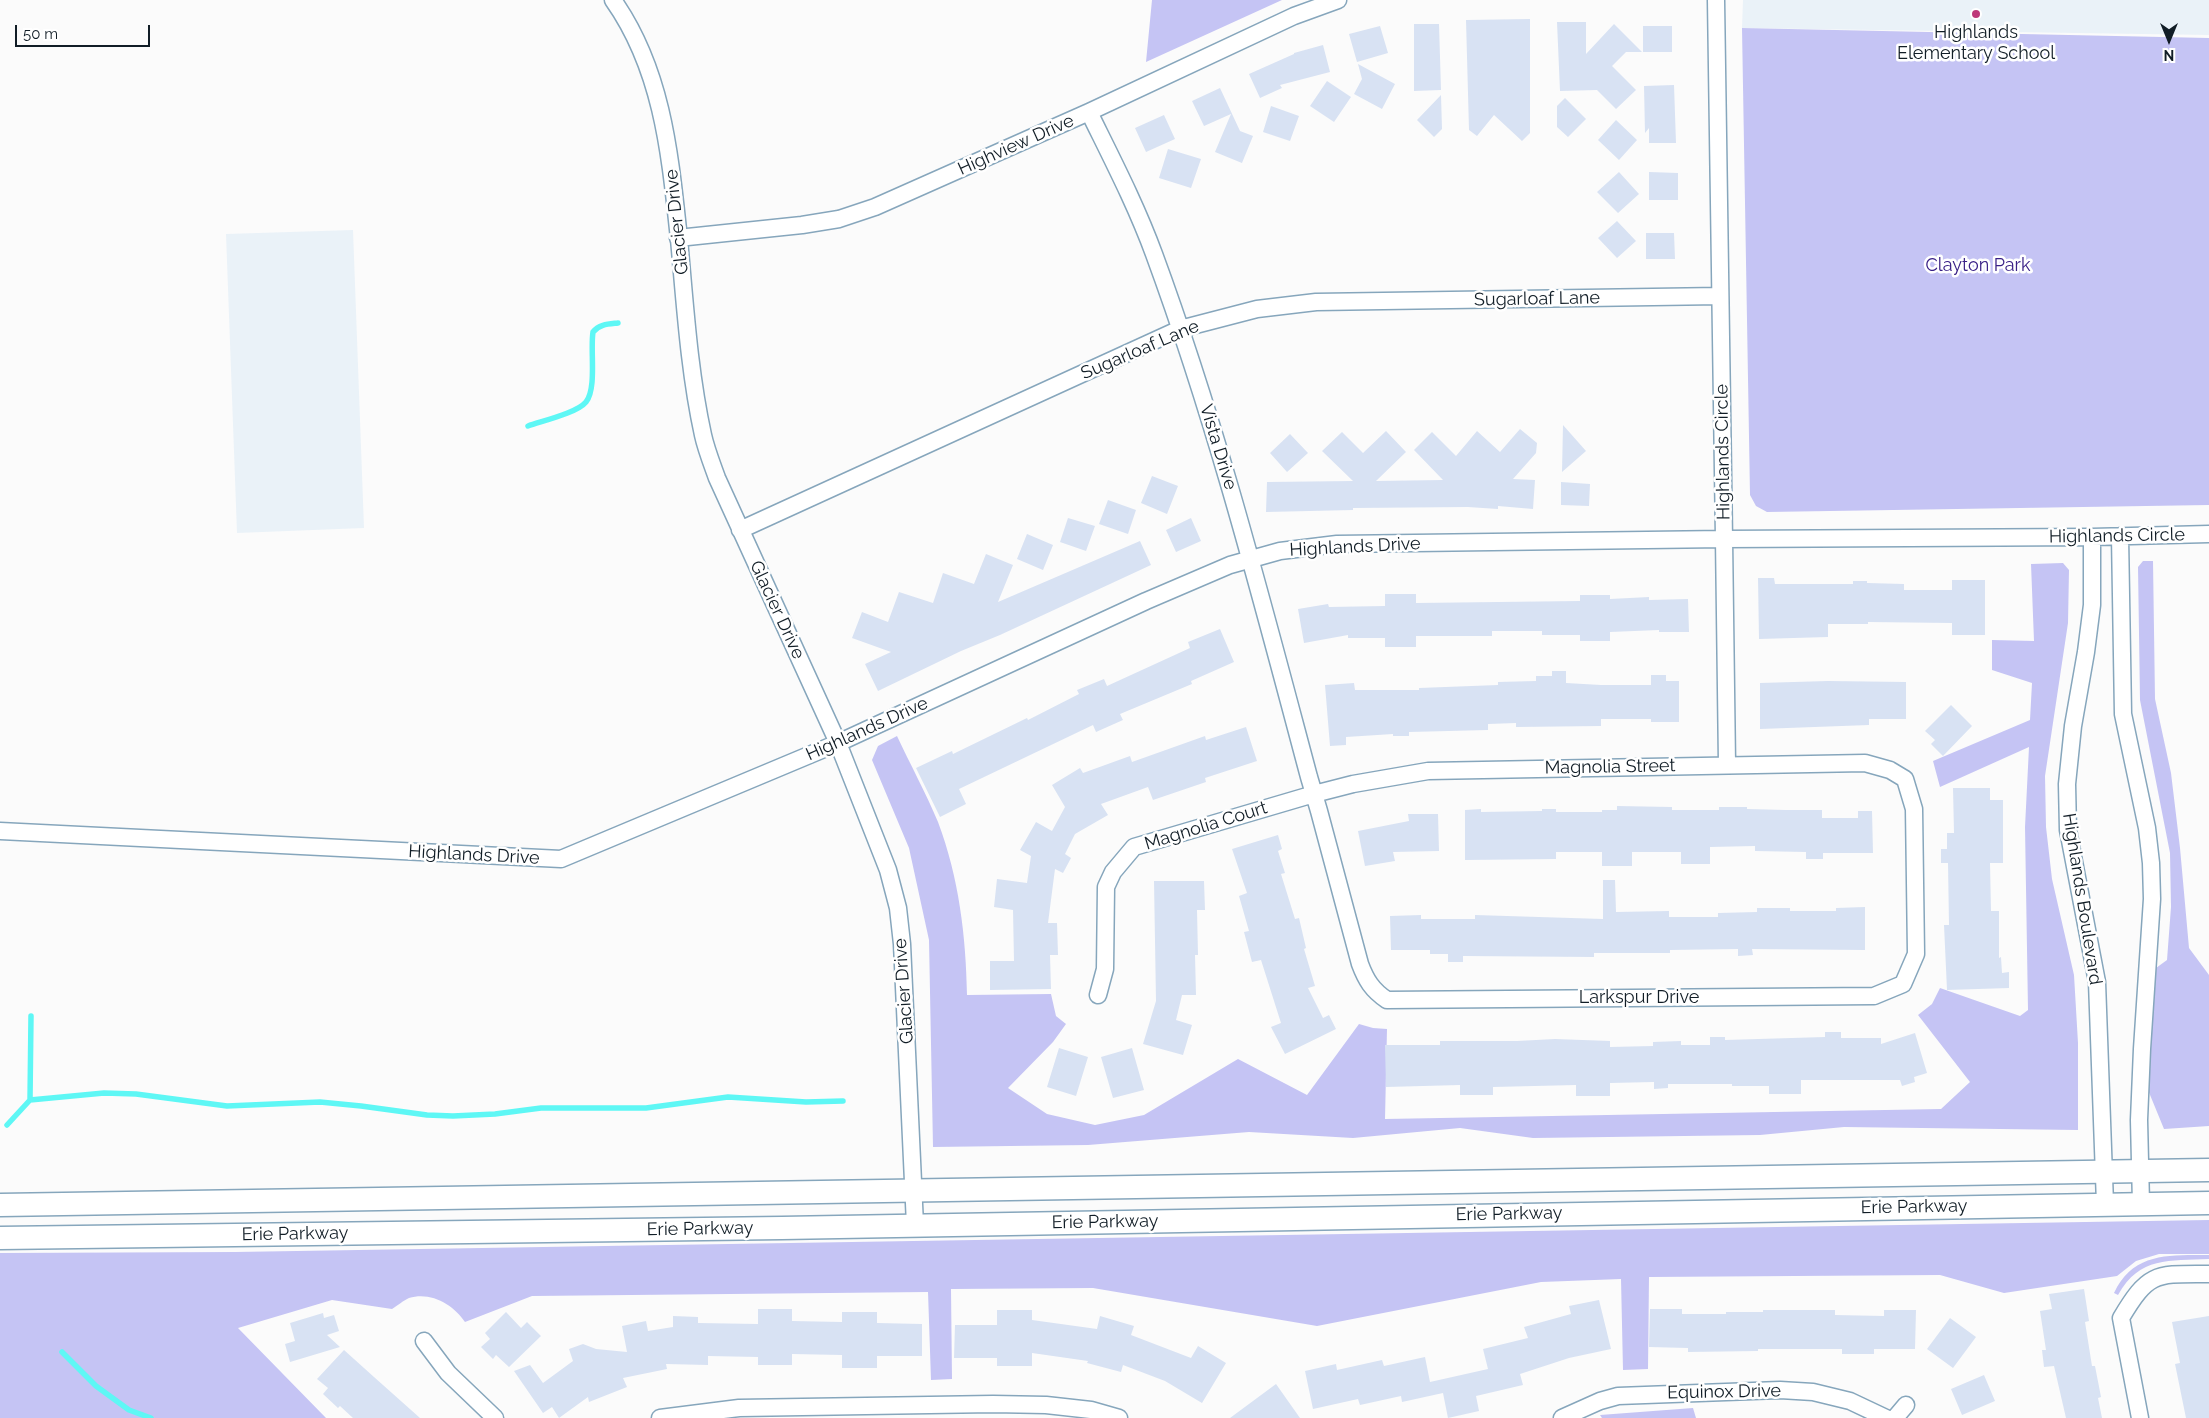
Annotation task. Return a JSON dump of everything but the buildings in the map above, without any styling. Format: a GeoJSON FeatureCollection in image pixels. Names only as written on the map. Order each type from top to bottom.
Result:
{"type":"FeatureCollection","features":[{"type":"Feature","properties":{"kind":"main road","name":"Erie Parkway"},"geometry":{"type":"LineString","coordinates":[[0,1205],[2209,1170]]}},
{"type":"Feature","properties":{"kind":"main road","name":"Erie Parkway"},"geometry":{"type":"LineString","coordinates":[[0,1238],[2209,1203]]}},
{"type":"Feature","properties":{"kind":"street","name":"Glacier Drive"},"geometry":{"type":"LineString","coordinates":[[613,0],[638,46],[660,104],[672,164],[678,238],[694,380],[703,436],[717,478],[838,744],[873,828],[888,870],[898,908],[907,1027],[915,1225]]}},
{"type":"Feature","properties":{"kind":"street","name":"Highview Drive"},"geometry":{"type":"LineString","coordinates":[[678,238],[802,225],[839,219],[875,207],[1090,112],[1294,16],[1338,0]]}},
{"type":"Feature","properties":{"kind":"street","name":"Highlands Circle"},"geometry":{"type":"LineString","coordinates":[[1716,0],[1724,539],[2092,537],[2209,534]]}},
{"type":"Feature","properties":{"kind":"street","name":"Vista Drive"},"geometry":{"type":"LineString","coordinates":[[1090,112],[1139,217],[1180,329],[1218,443],[1314,794]]}},
{"type":"Feature","properties":{"kind":"street","name":"Sugarloaf Lane"},"geometry":{"type":"LineString","coordinates":[[740,530],[1180,329],[1257,309],[1316,302],[1720,296]]}},
{"type":"Feature","properties":{"kind":"street"},"geometry":{"type":"LineString","coordinates":[[2120,536],[2123,714],[2147,828],[2151,863],[2152,899],[2142,1049],[2141,1204]]}},
{"type":"Feature","properties":{"kind":"street","name":"Highlands Boulevard"},"geometry":{"type":"LineString","coordinates":[[2092,537],[2092,605],[2073,726],[2067,784],[2068,830],[2097,982],[2105,1204]]}},
{"type":"Feature","properties":{"kind":"street","name":"Highlands Drive"},"geometry":{"type":"LineString","coordinates":[[0,831],[561,859],[838,744],[1146,601],[1250,558],[1280,551],[1337,544],[1724,539]]}},
{"type":"Feature","properties":{"kind":"street"},"geometry":{"type":"LineString","coordinates":[[1724,539],[1727,764]]}},
{"type":"Feature","properties":{"kind":"street","name":"Magnolia Street"},"geometry":{"type":"LineString","coordinates":[[1314,794],[1353,784],[1428,771],[1727,764],[1865,763],[1890,770],[1906,779]]}},
{"type":"Feature","properties":{"kind":"street","name":"Larkspur Drive"},"geometry":{"type":"LineString","coordinates":[[1314,794],[1360,964],[1366,981],[1376,993],[1386,1000],[1874,996],[1903,984],[1916,954],[1914,809],[1906,779]]}},
{"type":"Feature","properties":{"kind":"street","name":"Magnolia Court"},"geometry":{"type":"LineString","coordinates":[[1098,995],[1105,969],[1106,887],[1113,872],[1134,847],[1314,794]]}},
{"type":"Feature","properties":{"kind":"street"},"geometry":{"type":"LineString","coordinates":[[2140,1418],[2121,1318],[2140,1289],[2152,1280],[2168,1274],[2209,1274]]}},
{"type":"Feature","properties":{"kind":"street"},"geometry":{"type":"LineString","coordinates":[[424,1341],[448,1373],[495,1418]]}},
{"type":"Feature","properties":{"kind":"street","name":"Equinox Drive"},"geometry":{"type":"LineString","coordinates":[[1562,1418],[1600,1401],[1618,1396],[1780,1390],[1814,1392],[1850,1401],[1886,1418]]}},
{"type":"Feature","properties":{"kind":"street"},"geometry":{"type":"LineString","coordinates":[[660,1418],[739,1408],[994,1404],[1055,1406],[1091,1410],[1119,1418]]}},
{"type":"Feature","properties":{"kind":"street"},"geometry":{"type":"LineString","coordinates":[[1895,1418],[1906,1405]]}},
{"type":"Feature","properties":{"kind":"shaded area","name":"Highlands Elementary School"},"geometry":{"type":"Polygon","coordinates":[[[1743,0],[2209,0],[2209,35],[1742,28],[1743,0]]]}},
{"type":"Feature","properties":{"kind":"shaded area"},"geometry":{"type":"Polygon","coordinates":[[[353,230],[364,528],[237,533],[226,234],[353,230]]]}},
{"type":"Feature","properties":{"kind":"green space"},"geometry":{"type":"Polygon","coordinates":[[[1152,0],[1282,0],[1146,62],[1152,0]]]}},
{"type":"Feature","properties":{"kind":"green space","name":"Clayton Park"},"geometry":{"type":"Polygon","coordinates":[[[1742,28],[2209,38],[2209,505],[1767,512],[1756,506],[1750,495],[1742,28]]]}},
{"type":"Feature","properties":{"kind":"green space"},"geometry":{"type":"Polygon","coordinates":[[[2143,561],[2153,561],[2155,699],[2171,773],[2189,948],[2209,975],[2209,1126],[2164,1129],[2148,1090],[2156,968],[2167,960],[2171,907],[2170,853],[2140,700],[2138,567],[2143,561]]]}},
{"type":"Feature","properties":{"kind":"green space"},"geometry":{"type":"Polygon","coordinates":[[[2063,563],[2069,570],[2068,623],[2045,776],[2046,827],[2052,879],[2074,975],[2078,1043],[2078,1130],[1844,1127],[1760,1135],[1533,1138],[1460,1128],[1353,1138],[1249,1132],[1088,1145],[933,1147],[929,940],[909,848],[872,760],[878,746],[897,736],[938,822],[951,864],[963,929],[967,995],[1051,994],[1056,1016],[1066,1024],[1053,1042],[1008,1088],[1047,1114],[1095,1125],[1144,1115],[1238,1059],[1307,1095],[1359,1024],[1387,1029],[1385,1119],[1941,1109],[1970,1082],[1918,1015],[1932,1004],[1940,988],[2020,1016],[2028,1010],[2025,827],[2029,747],[1940,787],[1933,761],[2030,720],[2032,683],[1992,670],[1992,640],[2034,641],[2031,564],[2063,563]]]}},
{"type":"Feature","properties":{"kind":"green space"},"geometry":{"type":"Polygon","coordinates":[[[2209,1220],[2209,1254],[2159,1254],[2136,1261],[2117,1276],[2004,1293],[1940,1275],[1649,1277],[1648,1369],[1623,1370],[1621,1279],[1541,1282],[1317,1326],[1093,1288],[951,1289],[952,1379],[931,1380],[928,1292],[532,1296],[465,1322],[455,1310],[441,1301],[425,1296],[417,1296],[407,1299],[392,1309],[332,1300],[238,1328],[326,1418],[0,1418],[0,1253],[235,1252],[2209,1220]]]}},
{"type":"Feature","properties":{"kind":"green space"},"geometry":{"type":"Polygon","coordinates":[[[2209,1255],[2209,1259],[2168,1261],[2146,1267],[2127,1282],[2118,1295],[2114,1293],[2131,1270],[2142,1263],[2167,1256],[2209,1255]]]}},
{"type":"Feature","properties":{"kind":"green space"},"geometry":{"type":"Polygon","coordinates":[[[1693,1408],[1696,1418],[1602,1418],[1600,1415],[1693,1408]]]}},
{"type":"Feature","properties":{"kind":"waterway"},"geometry":{"type":"LineString","coordinates":[[528,426],[575,410],[586,402],[591,388],[593,332],[601,326],[618,323]]}},
{"type":"Feature","properties":{"kind":"waterway"},"geometry":{"type":"LineString","coordinates":[[30,1100],[31,1016]]}},
{"type":"Feature","properties":{"kind":"waterway"},"geometry":{"type":"LineString","coordinates":[[7,1125],[30,1100],[104,1093],[136,1094],[227,1106],[320,1102],[427,1115],[453,1116],[495,1114],[541,1108],[646,1108],[728,1097],[806,1102],[843,1101]]}},
{"type":"Feature","properties":{"kind":"waterway"},"geometry":{"type":"LineString","coordinates":[[62,1352],[96,1386],[129,1410],[151,1418]]}},
{"type":"Feature","properties":{"kind":"place","name":"Highlands Elementary School"},"geometry":{"type":"Point","coordinates":[1976,14]}}]}
